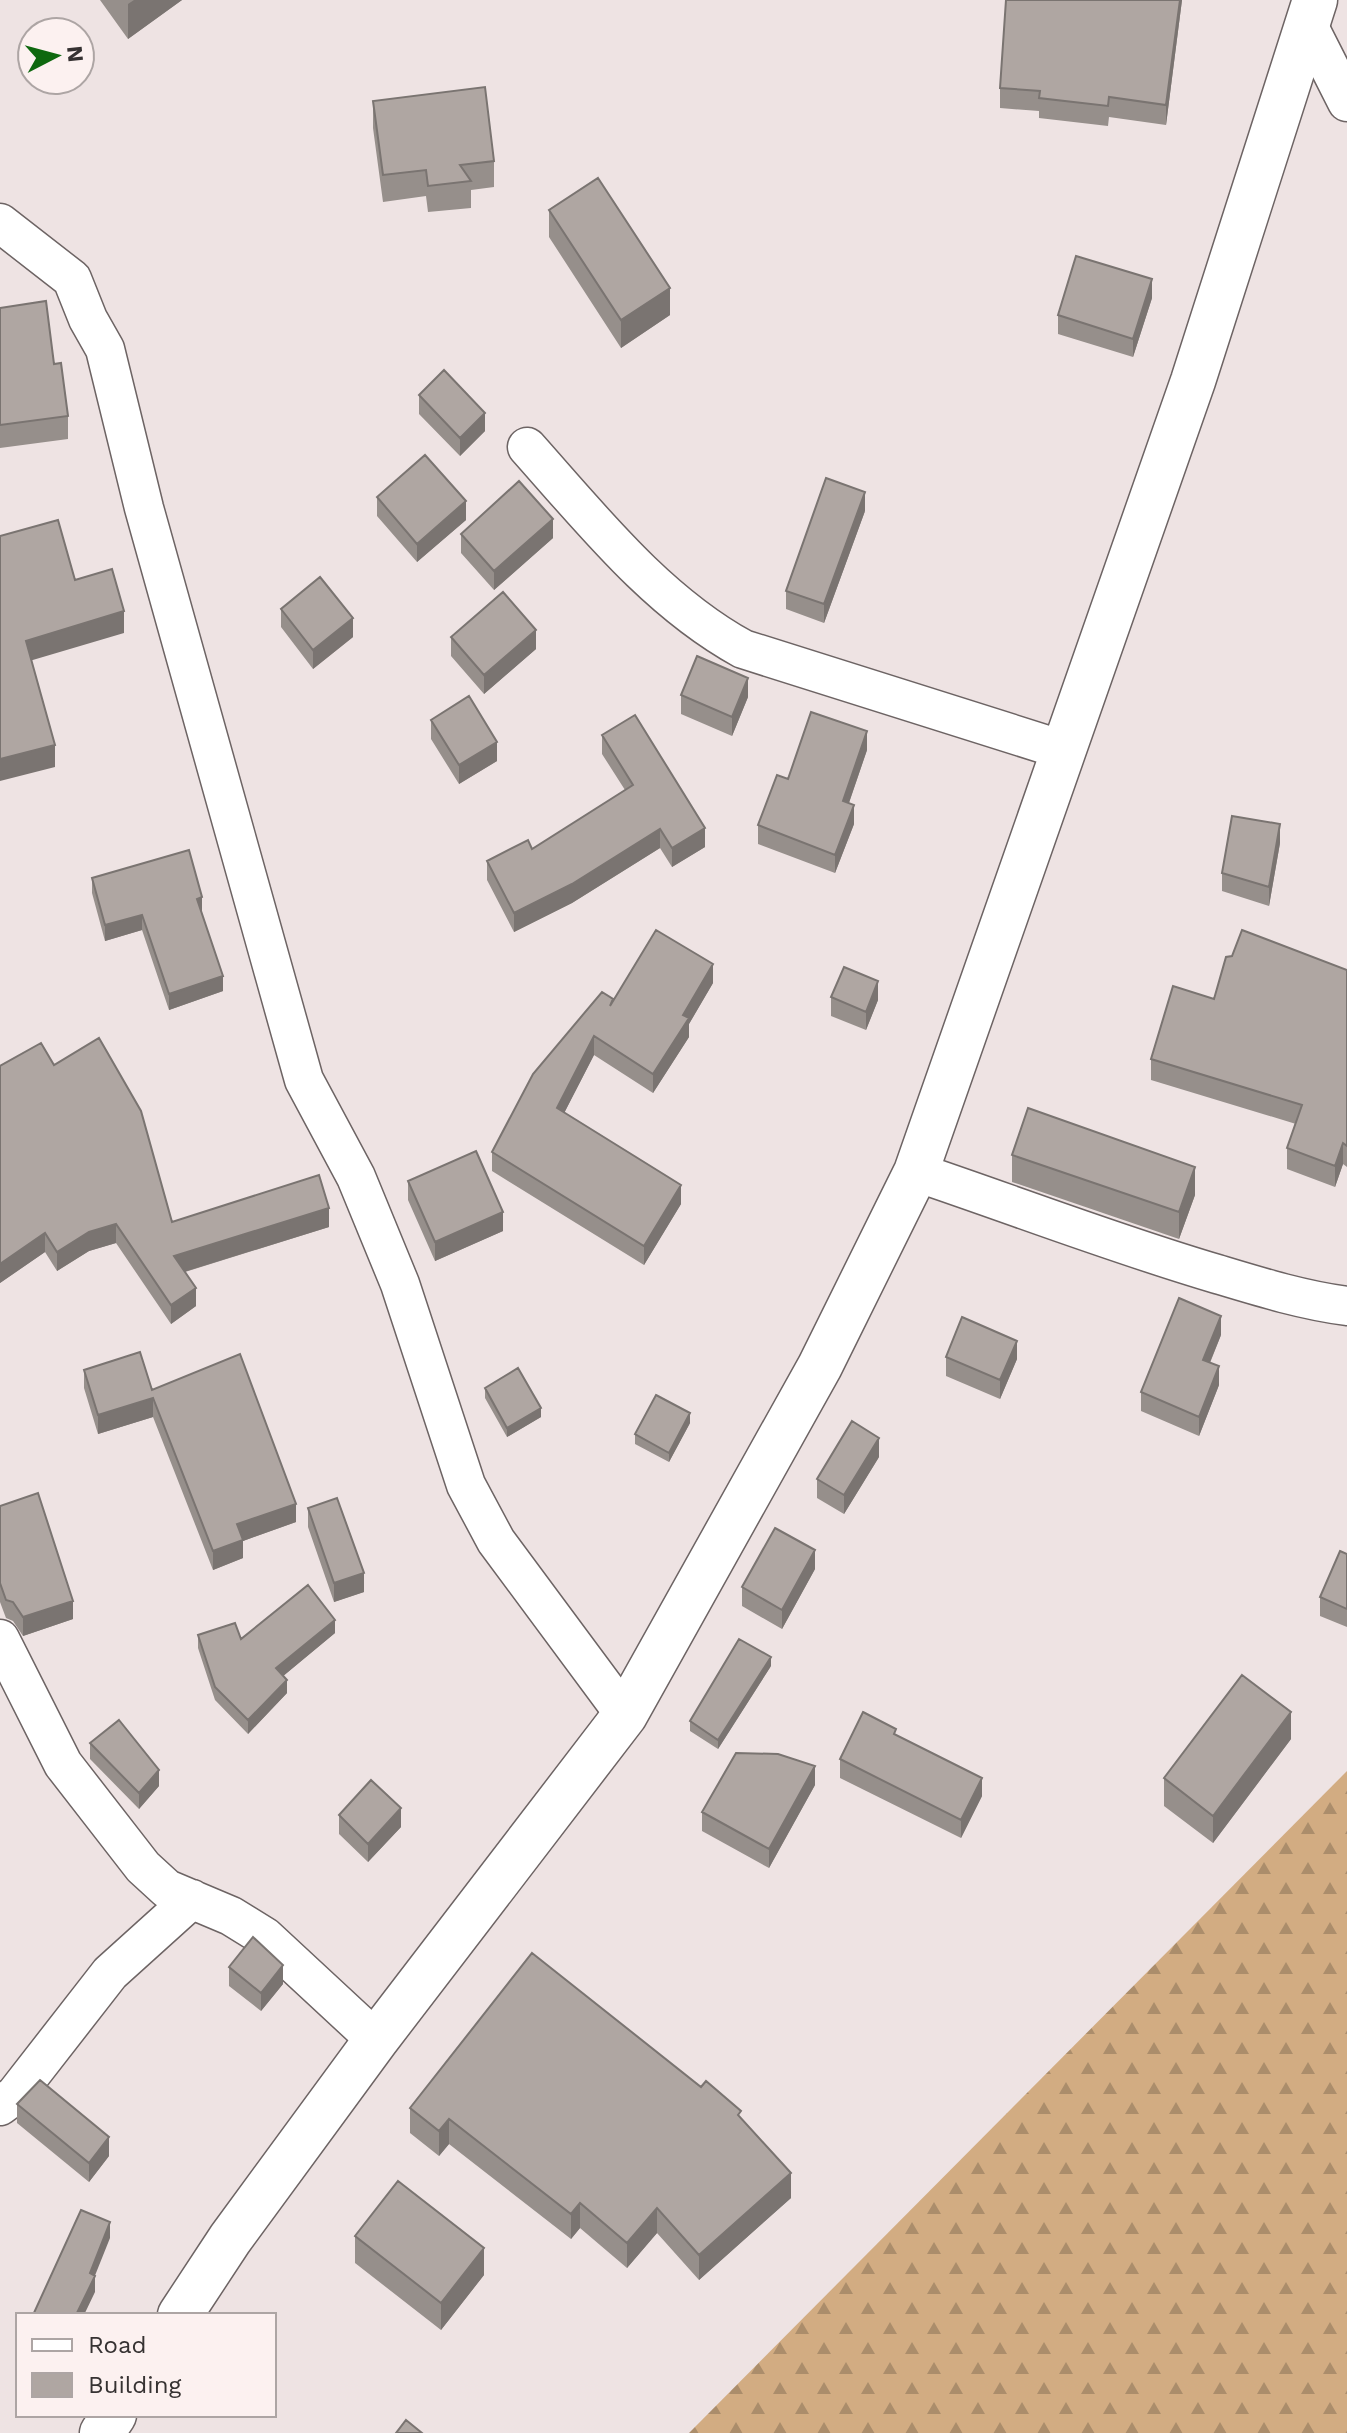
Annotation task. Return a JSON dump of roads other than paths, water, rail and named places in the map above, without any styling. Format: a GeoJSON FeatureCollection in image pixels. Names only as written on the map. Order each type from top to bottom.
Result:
{"type":"FeatureCollection","features":[{"type":"Feature","properties":{"kind":"street"},"geometry":{"type":"LineString","coordinates":[[1311,12],[1347,102]]}},
{"type":"Feature","properties":{"kind":"street"},"geometry":{"type":"LineString","coordinates":[[181,2313],[230,2239],[376,2040],[625,1715],[820,1366],[916,1172],[1193,381],[1311,12]]}},
{"type":"Feature","properties":{"kind":"street"},"geometry":{"type":"LineString","coordinates":[[0,223],[72,279],[88,319],[105,349],[144,508],[304,1080],[356,1177],[400,1284],[466,1485],[496,1541],[625,1715]]}},
{"type":"Feature","properties":{"kind":"street"},"geometry":{"type":"LineString","coordinates":[[527,447],[616,546],[705,628],[743,649],[1063,750]]}},
{"type":"Feature","properties":{"kind":"street"},"geometry":{"type":"LineString","coordinates":[[916,1172],[1067,1228],[1179,1263],[1305,1300],[1347,1306]]}},
{"type":"Feature","properties":{"kind":"street"},"geometry":{"type":"LineString","coordinates":[[0,1639],[63,1764],[143,1867],[167,1889],[231,1916],[265,1937],[376,2040]]}},
{"type":"Feature","properties":{"kind":"street"},"geometry":{"type":"LineString","coordinates":[[0,2106],[15,2095],[110,1973],[192,1899]]}}]}
